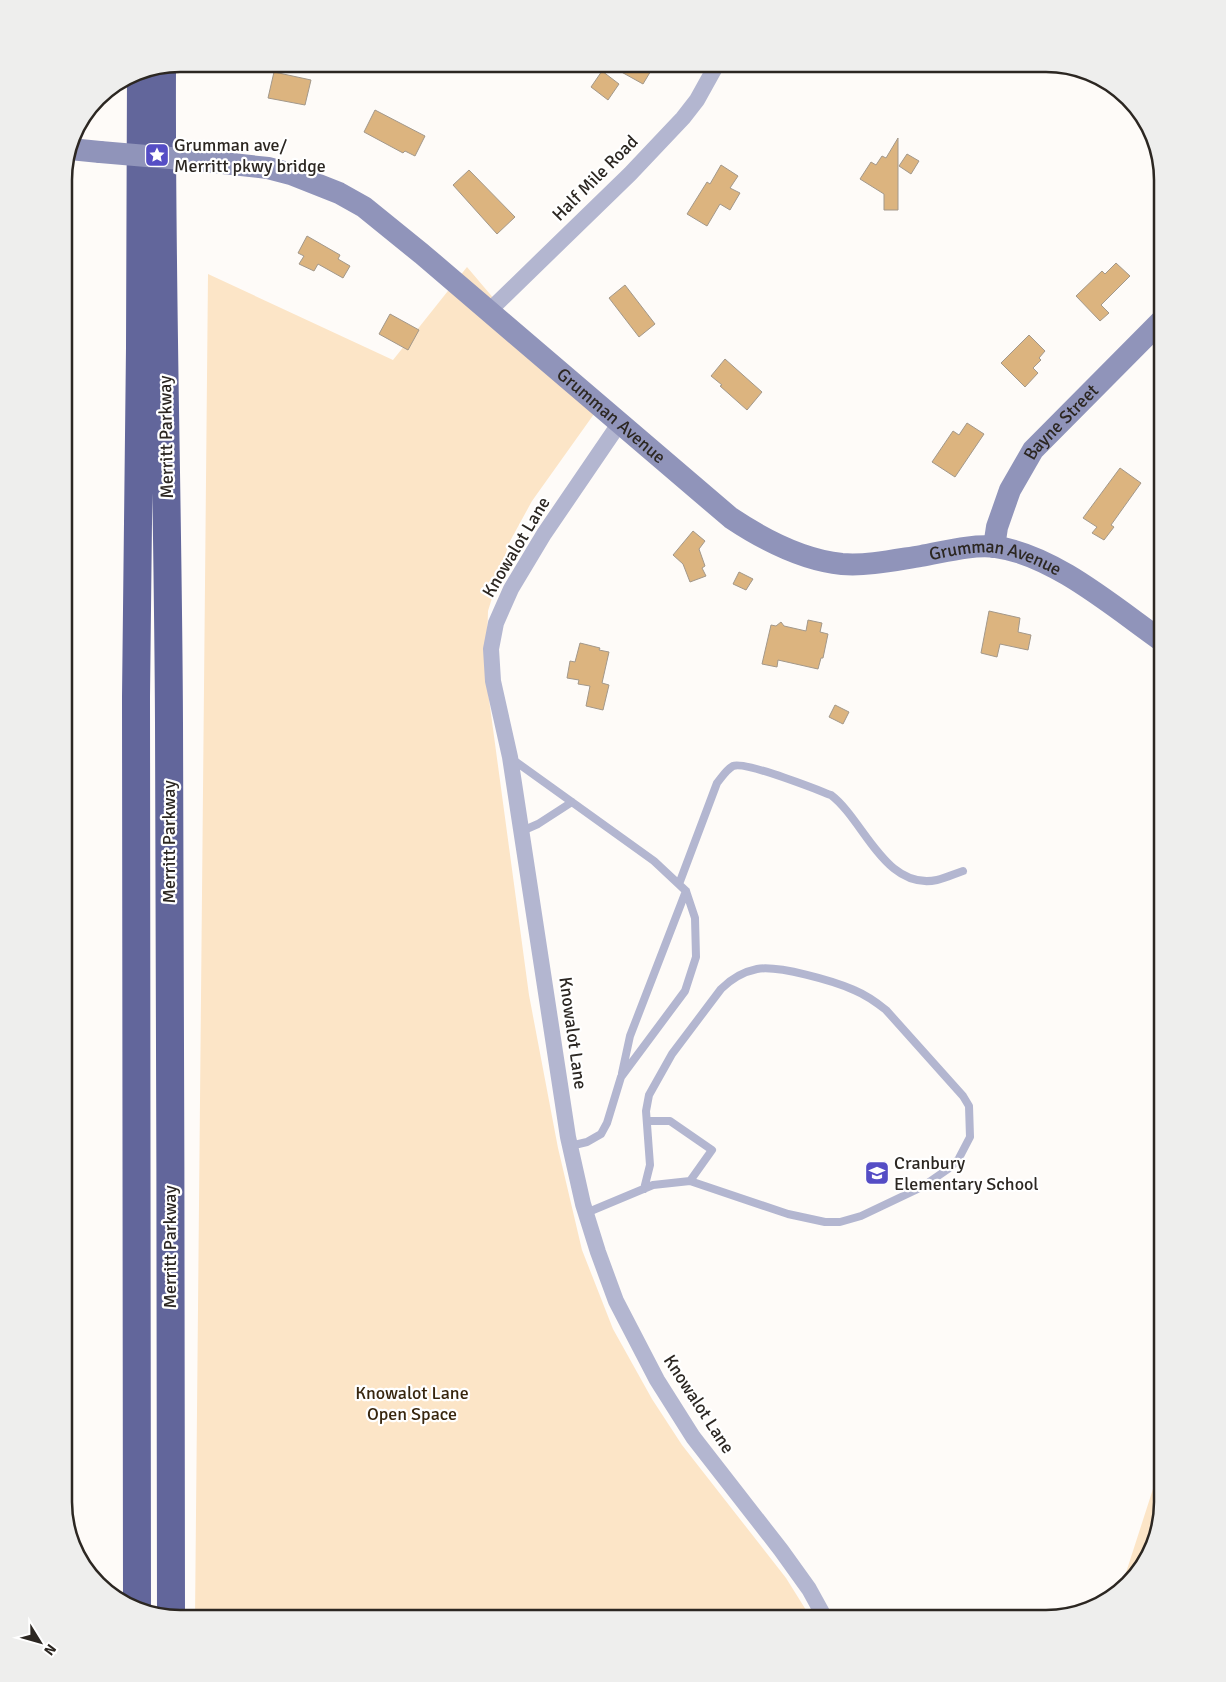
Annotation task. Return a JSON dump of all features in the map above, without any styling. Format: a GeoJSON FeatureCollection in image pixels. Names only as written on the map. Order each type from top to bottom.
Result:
{"type":"FeatureCollection","features":[{"type":"Feature","properties":{"kind":"highway","name":"Merritt Parkway"},"geometry":{"type":"LineString","coordinates":[[162,74],[163,333],[167,492],[169,724],[170,1608]]}},
{"type":"Feature","properties":{"kind":"highway","name":"Merritt Parkway"},"geometry":{"type":"LineString","coordinates":[[137,1600],[136,697],[141,80]]}},
{"type":"Feature","properties":{"kind":"street","name":"Half Mile Road"},"geometry":{"type":"LineString","coordinates":[[489,311],[630,174],[683,118],[697,100],[712,73]]}},
{"type":"Feature","properties":{"kind":"street","name":"Grumman Avenue"},"geometry":{"type":"LineString","coordinates":[[77,150],[268,168],[314,182],[339,193],[364,208],[391,228],[731,518],[750,531],[782,546],[813,558],[842,564],[878,563],[972,548],[994,547],[1019,552],[1046,563],[1087,588],[1154,635]]}},
{"type":"Feature","properties":{"kind":"street","name":"Bayne Street"},"geometry":{"type":"LineString","coordinates":[[994,547],[997,527],[1010,490],[1033,450],[1154,328]]}},
{"type":"Feature","properties":{"kind":"street","name":"Knowalot Lane"},"geometry":{"type":"LineString","coordinates":[[619,424],[524,566],[511,589],[496,623],[491,649],[491,669],[510,758],[570,1146],[586,1213],[616,1301],[658,1380],[693,1437],[781,1550],[809,1589],[820,1610]]}},
{"type":"Feature","properties":{"kind":"lane"},"geometry":{"type":"LineString","coordinates":[[510,758],[654,861],[686,892],[695,918],[696,957],[685,991],[621,1077]]}},
{"type":"Feature","properties":{"kind":"lane"},"geometry":{"type":"LineString","coordinates":[[679,884],[717,783],[726,772],[735,766],[750,767],[832,795],[840,801],[874,848],[888,864],[902,875],[919,880],[936,880],[962,871]]}},
{"type":"Feature","properties":{"kind":"lane"},"geometry":{"type":"LineString","coordinates":[[522,831],[538,824],[572,802]]}},
{"type":"Feature","properties":{"kind":"lane"},"geometry":{"type":"LineString","coordinates":[[570,1146],[587,1142],[601,1134],[607,1123],[621,1077],[630,1036],[686,892]]}},
{"type":"Feature","properties":{"kind":"lane"},"geometry":{"type":"LineString","coordinates":[[586,1213],[653,1185],[690,1181],[788,1214],[825,1222],[840,1222],[861,1216],[922,1187],[948,1169],[958,1160],[970,1137],[969,1106],[963,1096],[886,1010],[871,999],[853,989],[774,968],[758,969],[743,973],[730,980],[721,989],[672,1054],[649,1095],[646,1111],[650,1165],[644,1188]]}},
{"type":"Feature","properties":{"kind":"lane"},"geometry":{"type":"LineString","coordinates":[[647,1121],[670,1120],[712,1150],[690,1181]]}},
{"type":"Feature","properties":{"kind":"green space","name":"Knowalot Lane Open Space"},"geometry":{"type":"Polygon","coordinates":[[[467,267],[529,340],[599,407],[532,501],[509,543],[488,611],[486,677],[529,995],[558,1148],[582,1250],[613,1329],[652,1399],[682,1445],[786,1578],[806,1610],[195,1609],[208,274],[393,360],[467,267]]]}},
{"type":"Feature","properties":{"kind":"green space"},"geometry":{"type":"Polygon","coordinates":[[[1154,1486],[1153,1516],[1150,1529],[1139,1555],[1126,1573],[1154,1486]]]}},
{"type":"Feature","properties":{"kind":"building"},"geometry":{"type":"Polygon","coordinates":[[[274,73],[311,80],[305,105],[268,98],[274,73]]]}},
{"type":"Feature","properties":{"kind":"building"},"geometry":{"type":"Polygon","coordinates":[[[601,73],[605,73],[619,84],[608,100],[591,87],[601,73]]]}},
{"type":"Feature","properties":{"kind":"building"},"geometry":{"type":"Polygon","coordinates":[[[623,73],[650,73],[643,84],[623,73]]]}},
{"type":"Feature","properties":{"kind":"building"},"geometry":{"type":"Polygon","coordinates":[[[375,110],[425,136],[415,156],[405,151],[403,153],[364,132],[375,110]]]}},
{"type":"Feature","properties":{"kind":"building"},"geometry":{"type":"Polygon","coordinates":[[[898,138],[898,210],[884,210],[884,194],[860,179],[871,162],[876,165],[882,156],[886,158],[898,138]]]}},
{"type":"Feature","properties":{"kind":"building"},"geometry":{"type":"Polygon","coordinates":[[[907,154],[919,161],[911,174],[899,166],[907,154]]]}},
{"type":"Feature","properties":{"kind":"building"},"geometry":{"type":"Polygon","coordinates":[[[721,165],[738,176],[730,188],[740,193],[730,210],[720,204],[707,226],[687,214],[707,182],[710,184],[721,165]]]}},
{"type":"Feature","properties":{"kind":"building"},"geometry":{"type":"Polygon","coordinates":[[[469,170],[515,217],[497,234],[453,185],[469,170]]]}},
{"type":"Feature","properties":{"kind":"building"},"geometry":{"type":"Polygon","coordinates":[[[307,236],[340,255],[338,259],[350,266],[343,278],[318,264],[314,271],[299,264],[304,256],[298,253],[307,236]]]}},
{"type":"Feature","properties":{"kind":"building"},"geometry":{"type":"Polygon","coordinates":[[[1116,263],[1130,276],[1101,305],[1109,313],[1100,321],[1076,296],[1102,271],[1105,274],[1116,263]]]}},
{"type":"Feature","properties":{"kind":"building"},"geometry":{"type":"Polygon","coordinates":[[[625,285],[655,324],[639,337],[609,298],[625,285]]]}},
{"type":"Feature","properties":{"kind":"building"},"geometry":{"type":"Polygon","coordinates":[[[390,314],[419,330],[408,350],[379,334],[390,314]]]}},
{"type":"Feature","properties":{"kind":"building"},"geometry":{"type":"Polygon","coordinates":[[[1029,335],[1045,351],[1039,358],[1041,360],[1033,368],[1038,373],[1025,387],[1001,363],[1029,335]]]}},
{"type":"Feature","properties":{"kind":"building"},"geometry":{"type":"Polygon","coordinates":[[[725,359],[762,392],[747,410],[711,376],[725,359]]]}},
{"type":"Feature","properties":{"kind":"building"},"geometry":{"type":"Polygon","coordinates":[[[967,423],[984,434],[955,477],[932,462],[953,431],[959,435],[967,423]]]}},
{"type":"Feature","properties":{"kind":"building"},"geometry":{"type":"Polygon","coordinates":[[[1120,468],[1141,483],[1111,525],[1114,527],[1104,540],[1092,533],[1097,527],[1083,518],[1120,468]]]}},
{"type":"Feature","properties":{"kind":"building"},"geometry":{"type":"Polygon","coordinates":[[[693,531],[705,541],[699,549],[705,566],[702,568],[706,576],[690,582],[683,564],[673,555],[693,531]]]}},
{"type":"Feature","properties":{"kind":"building"},"geometry":{"type":"Polygon","coordinates":[[[739,572],[753,579],[746,590],[733,584],[739,572]]]}},
{"type":"Feature","properties":{"kind":"building"},"geometry":{"type":"Polygon","coordinates":[[[989,611],[1020,618],[1018,632],[1031,635],[1028,650],[1000,644],[997,657],[981,653],[989,611]]]}},
{"type":"Feature","properties":{"kind":"building"},"geometry":{"type":"Polygon","coordinates":[[[808,620],[822,623],[820,632],[828,634],[823,658],[821,658],[818,669],[778,660],[777,667],[762,664],[771,625],[776,626],[781,622],[784,626],[806,631],[808,620]]]}},
{"type":"Feature","properties":{"kind":"building"},"geometry":{"type":"Polygon","coordinates":[[[580,643],[609,652],[602,683],[609,685],[603,710],[586,706],[590,686],[578,684],[579,680],[567,678],[570,661],[575,662],[580,643]]]}},
{"type":"Feature","properties":{"kind":"building"},"geometry":{"type":"Polygon","coordinates":[[[835,705],[849,712],[843,724],[829,717],[835,705]]]}},
{"type":"Feature","properties":{"kind":"place","name":"Grumman ave/ Merritt pkwy bridge"},"geometry":{"type":"Point","coordinates":[157,155]}},
{"type":"Feature","properties":{"kind":"place","name":"Cranbury Elementary School"},"geometry":{"type":"Point","coordinates":[877,1173]}}]}
